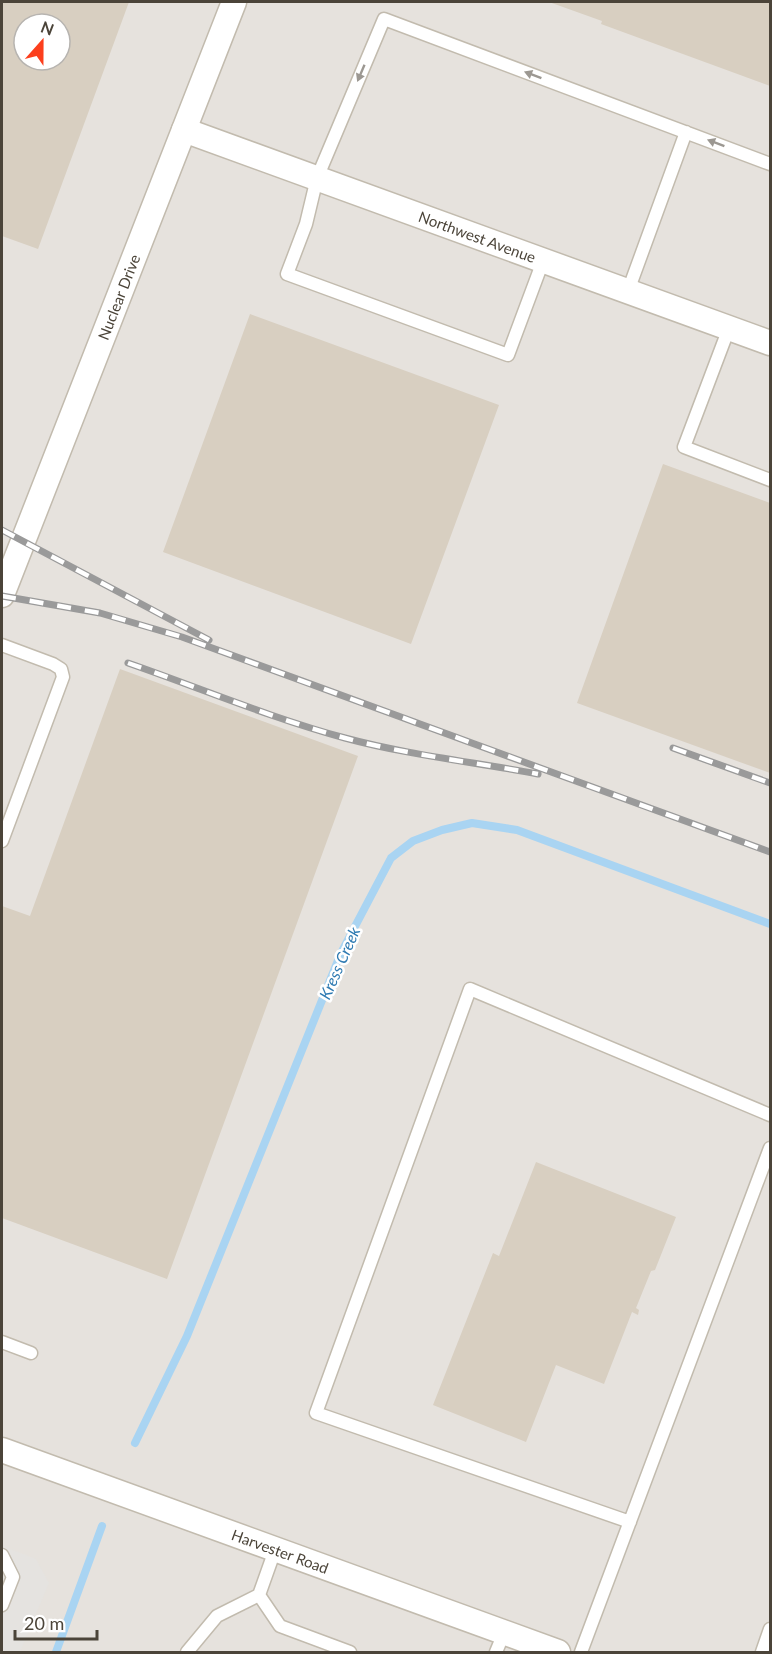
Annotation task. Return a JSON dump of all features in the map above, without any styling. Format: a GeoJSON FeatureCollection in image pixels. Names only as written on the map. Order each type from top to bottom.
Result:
{"type":"FeatureCollection","features":[{"type":"Feature","properties":{"kind":"street","name":"Nuclear Drive"},"geometry":{"type":"LineString","coordinates":[[2,595],[234,2]]}},
{"type":"Feature","properties":{"kind":"street","name":"Northwest Avenue"},"geometry":{"type":"LineString","coordinates":[[184,130],[771,343]]}},
{"type":"Feature","properties":{"kind":"street","name":"Harvester Road"},"geometry":{"type":"LineString","coordinates":[[2,1450],[275,1550],[500,1643],[558,1653]]}},
{"type":"Feature","properties":{"kind":"lane"},"geometry":{"type":"LineString","coordinates":[[543,261],[508,355],[287,274],[306,224],[317,178],[384,19],[771,164]]}},
{"type":"Feature","properties":{"kind":"lane"},"geometry":{"type":"LineString","coordinates":[[628,291],[686,132]]}},
{"type":"Feature","properties":{"kind":"lane"},"geometry":{"type":"LineString","coordinates":[[729,328],[684,447],[771,480]]}},
{"type":"Feature","properties":{"kind":"lane"},"geometry":{"type":"LineString","coordinates":[[2,645],[53,664],[61,669],[63,677],[2,841]]}},
{"type":"Feature","properties":{"kind":"lane"},"geometry":{"type":"LineString","coordinates":[[630,1522],[316,1413],[470,989],[771,1115]]}},
{"type":"Feature","properties":{"kind":"lane"},"geometry":{"type":"LineString","coordinates":[[581,1653],[771,1148]]}},
{"type":"Feature","properties":{"kind":"lane"},"geometry":{"type":"LineString","coordinates":[[2,1342],[31,1353]]}},
{"type":"Feature","properties":{"kind":"lane"},"geometry":{"type":"LineString","coordinates":[[187,1653],[217,1616],[259,1595],[275,1550]]}},
{"type":"Feature","properties":{"kind":"lane"},"geometry":{"type":"LineString","coordinates":[[2,1555],[13,1577],[2,1605]]}},
{"type":"Feature","properties":{"kind":"lane"},"geometry":{"type":"LineString","coordinates":[[259,1595],[280,1626],[350,1653]]}},
{"type":"Feature","properties":{"kind":"lane"},"geometry":{"type":"LineString","coordinates":[[762,1653],[771,1629]]}},
{"type":"Feature","properties":{"kind":"shaded area"},"geometry":{"type":"Polygon","coordinates":[[[2,2],[770,2],[770,1652],[2,1652],[2,2]]]}},
{"type":"Feature","properties":{"kind":"shaded area"},"geometry":{"type":"Polygon","coordinates":[[[2,1546],[36,1559],[49,1583],[20,1652],[2,1652],[2,1546]]]}},
{"type":"Feature","properties":{"kind":"building"},"geometry":{"type":"Polygon","coordinates":[[[2,2],[129,2],[38,249],[2,236],[2,2]]]}},
{"type":"Feature","properties":{"kind":"building"},"geometry":{"type":"Polygon","coordinates":[[[549,2],[770,2],[770,86],[601,24],[602,21],[549,2]]]}},
{"type":"Feature","properties":{"kind":"building"},"geometry":{"type":"Polygon","coordinates":[[[250,314],[499,405],[411,644],[163,552],[250,314]]]}},
{"type":"Feature","properties":{"kind":"building"},"geometry":{"type":"Polygon","coordinates":[[[663,464],[770,503],[770,773],[577,703],[663,464]]]}},
{"type":"Feature","properties":{"kind":"building"},"geometry":{"type":"Polygon","coordinates":[[[120,669],[358,756],[167,1279],[2,1218],[2,906],[30,916],[120,669]]]}},
{"type":"Feature","properties":{"kind":"building"},"geometry":{"type":"Polygon","coordinates":[[[536,1162],[676,1217],[655,1270],[651,1271],[636,1308],[639,1310],[638,1315],[632,1312],[604,1384],[556,1365],[526,1442],[433,1405],[493,1253],[499,1256],[536,1162]]]}},
{"type":"Feature","properties":{"kind":"waterway","name":"Kress Creek"},"geometry":{"type":"LineString","coordinates":[[135,1443],[187,1336],[341,953],[391,858],[413,841],[442,830],[472,823],[517,830],[770,924]]}},
{"type":"Feature","properties":{"kind":"waterway","name":"Kress Creek"},"geometry":{"type":"LineString","coordinates":[[56,1652],[102,1526]]}},
{"type":"Feature","properties":{"kind":"railway"},"geometry":{"type":"LineString","coordinates":[[2,530],[209,640]]}},
{"type":"Feature","properties":{"kind":"railway"},"geometry":{"type":"LineString","coordinates":[[2,596],[100,613],[182,637],[770,852]]}},
{"type":"Feature","properties":{"kind":"railway"},"geometry":{"type":"LineString","coordinates":[[128,663],[263,712],[345,738],[417,754],[538,774]]}},
{"type":"Feature","properties":{"kind":"railway"},"geometry":{"type":"LineString","coordinates":[[673,748],[770,783]]}}]}
